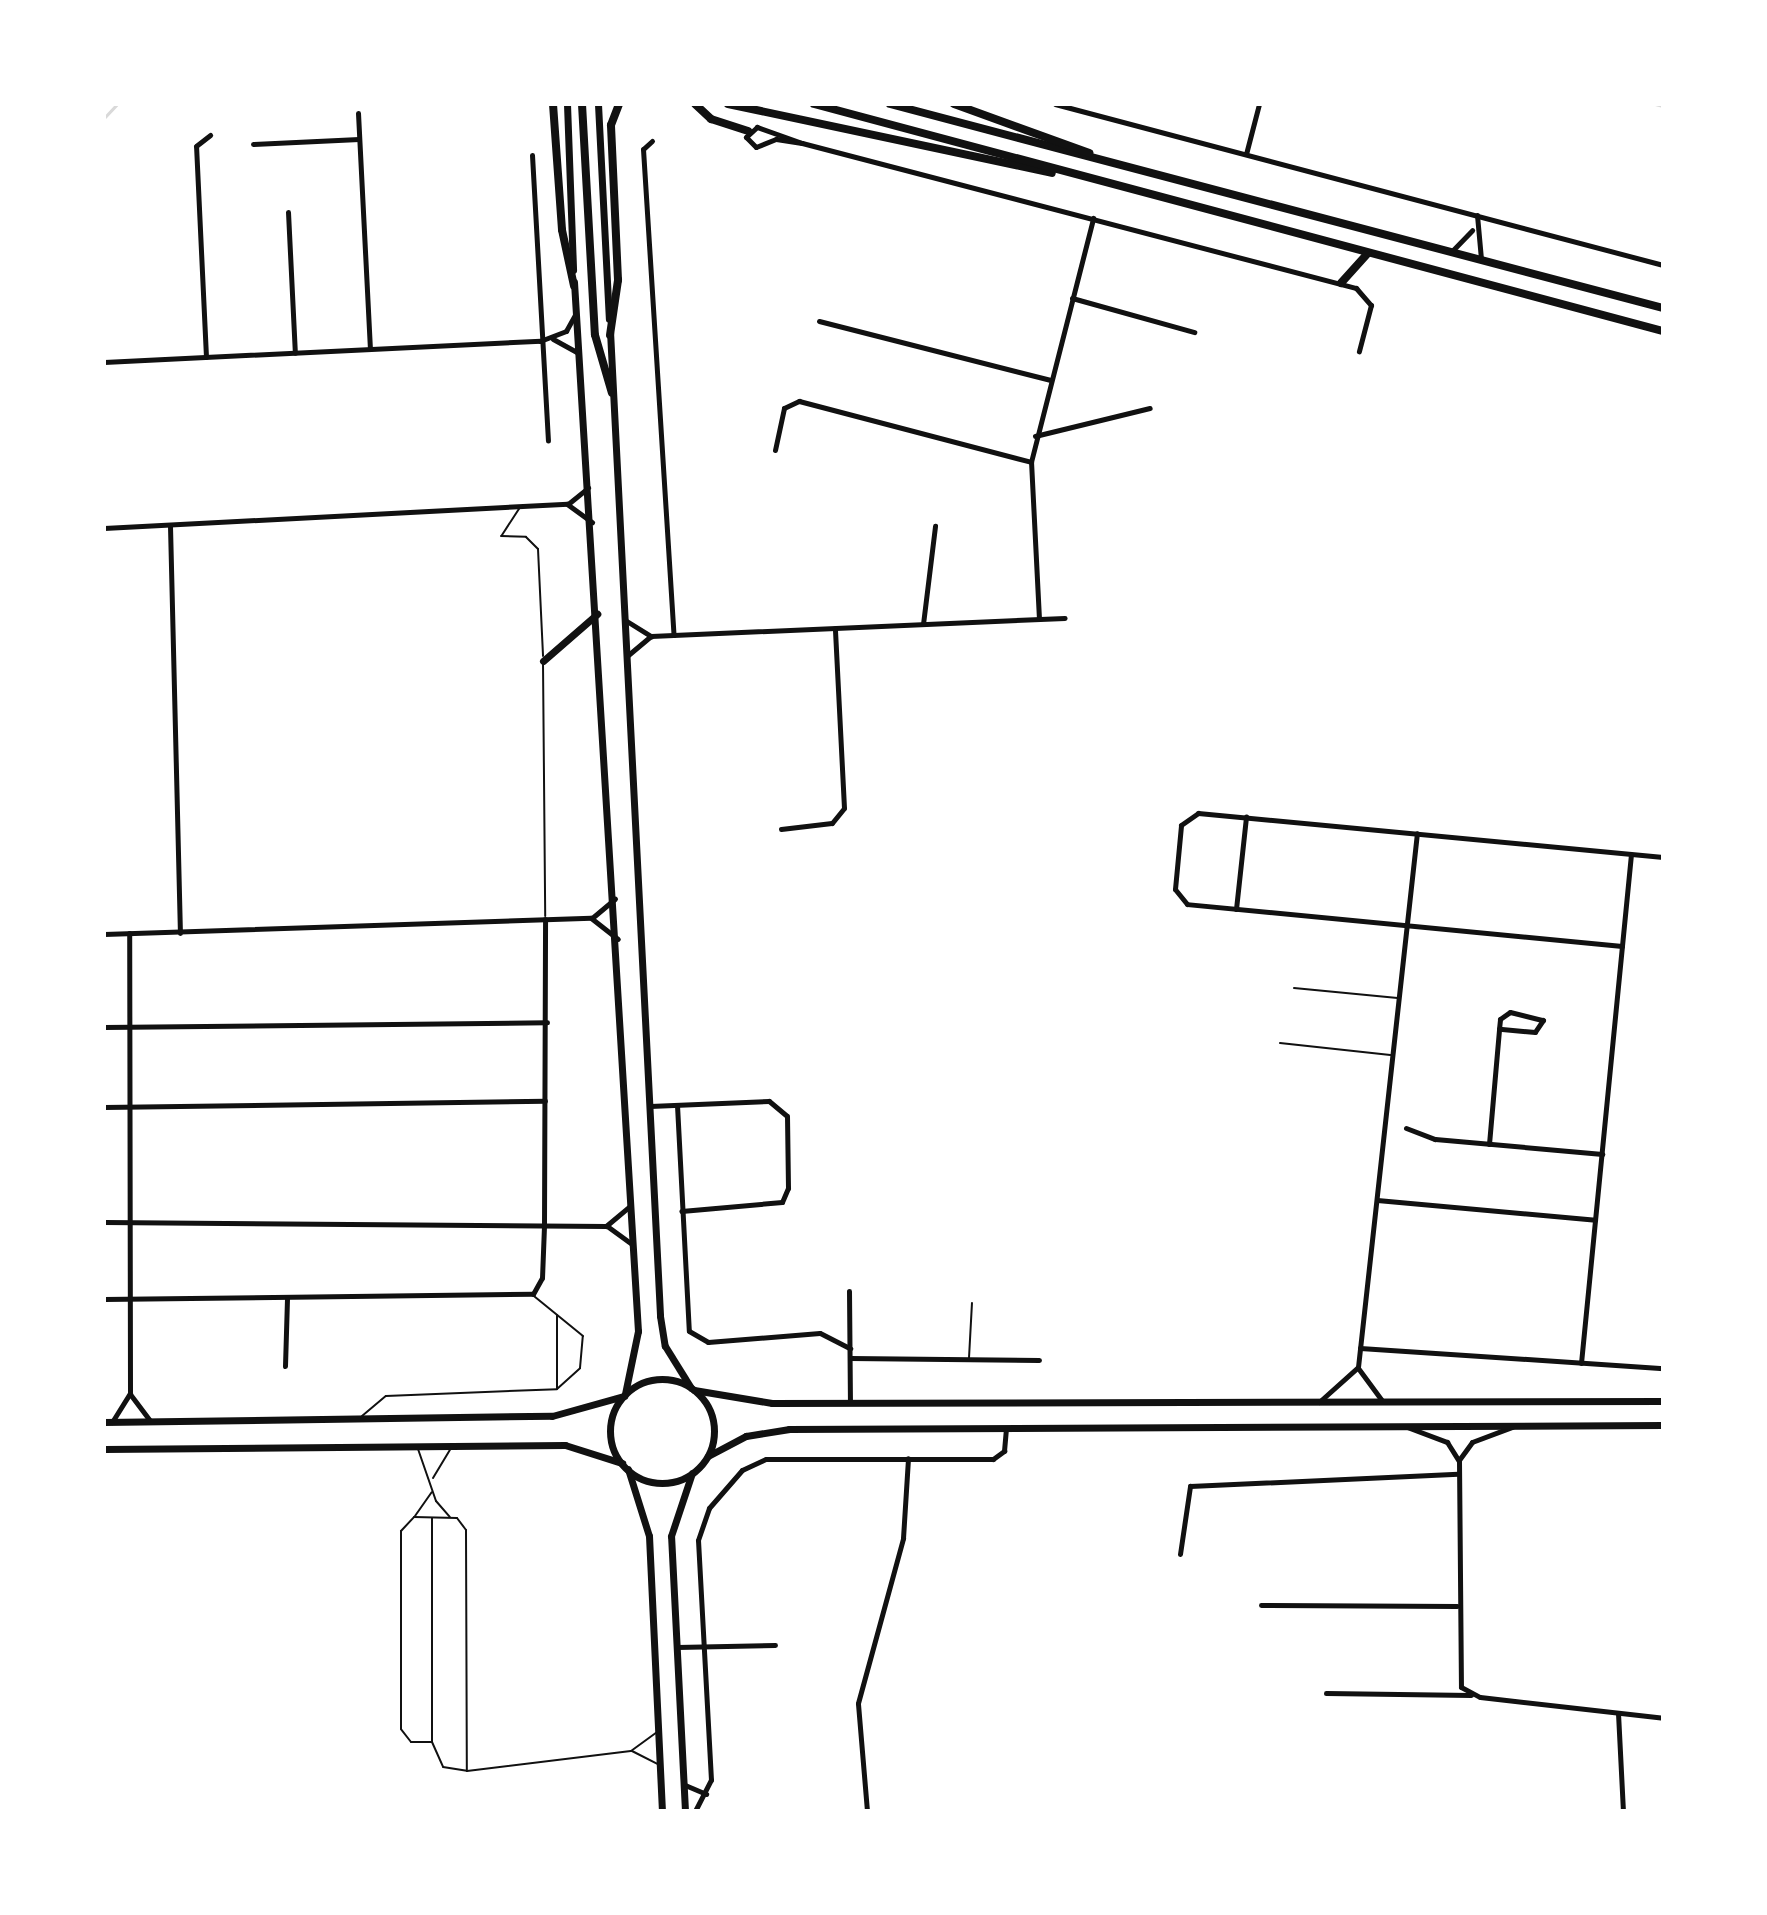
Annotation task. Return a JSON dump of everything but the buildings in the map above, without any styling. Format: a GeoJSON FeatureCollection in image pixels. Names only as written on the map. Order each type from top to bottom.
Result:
{"type":"FeatureCollection","features":[{"type":"Feature","properties":{"kind":"main road"},"geometry":{"type":"LineString","coordinates":[[553,104],[581,359],[632,1202],[638,1349],[625,1395],[611,1428],[649,1536],[662,1811]]}},
{"type":"Feature","properties":{"kind":"main road"},"geometry":{"type":"LineString","coordinates":[[567,104],[574,286]]}},
{"type":"Feature","properties":{"kind":"main road"},"geometry":{"type":"LineString","coordinates":[[582,104],[595,335],[612,393]]}},
{"type":"Feature","properties":{"kind":"main road"},"geometry":{"type":"LineString","coordinates":[[598,104],[661,1332],[714,1426],[708,1456]]}},
{"type":"Feature","properties":{"kind":"main road"},"geometry":{"type":"LineString","coordinates":[[610,335],[618,280],[611,125],[619,104]]}},
{"type":"Feature","properties":{"kind":"main road"},"geometry":{"type":"LineString","coordinates":[[695,104],[711,119],[748,131]]}},
{"type":"Feature","properties":{"kind":"main road"},"geometry":{"type":"LineString","coordinates":[[728,104],[964,160],[1073,176]]}},
{"type":"Feature","properties":{"kind":"main road"},"geometry":{"type":"LineString","coordinates":[[814,104],[1073,176],[1663,331]]}},
{"type":"Feature","properties":{"kind":"main road"},"geometry":{"type":"LineString","coordinates":[[890,104],[1663,308]]}},
{"type":"Feature","properties":{"kind":"main road"},"geometry":{"type":"LineString","coordinates":[[954,104],[1104,160]]}},
{"type":"Feature","properties":{"kind":"main road"},"geometry":{"type":"LineString","coordinates":[[1341,283],[1368,253]]}},
{"type":"Feature","properties":{"kind":"main road"},"geometry":{"type":"LineString","coordinates":[[543,661],[597,614]]}},
{"type":"Feature","properties":{"kind":"main road"},"geometry":{"type":"LineString","coordinates":[[108,1422],[552,1416],[625,1395],[654,1380],[756,1403],[1663,1401]]}},
{"type":"Feature","properties":{"kind":"main road"},"geometry":{"type":"LineString","coordinates":[[685,1811],[672,1525],[692,1473],[708,1456],[775,1430],[1663,1425]]}},
{"type":"Feature","properties":{"kind":"main road"},"geometry":{"type":"LineString","coordinates":[[104,1449],[565,1445],[625,1466],[659,1483],[692,1473]]}},
{"type":"Feature","properties":{"kind":"street"},"geometry":{"type":"LineString","coordinates":[[1055,104],[1663,265]]}},
{"type":"Feature","properties":{"kind":"street"},"geometry":{"type":"LineString","coordinates":[[1246,154],[1259,104]]}},
{"type":"Feature","properties":{"kind":"street"},"geometry":{"type":"LineString","coordinates":[[358,113],[370,349]]}},
{"type":"Feature","properties":{"kind":"street"},"geometry":{"type":"LineString","coordinates":[[802,143],[776,139],[756,147],[746,140],[748,131],[802,143],[1341,283],[1370,301],[1359,351]]}},
{"type":"Feature","properties":{"kind":"street"},"geometry":{"type":"LineString","coordinates":[[206,357],[196,146],[210,135]]}},
{"type":"Feature","properties":{"kind":"street"},"geometry":{"type":"LineString","coordinates":[[253,144],[359,139]]}},
{"type":"Feature","properties":{"kind":"street"},"geometry":{"type":"LineString","coordinates":[[652,141],[643,152],[674,635]]}},
{"type":"Feature","properties":{"kind":"street"},"geometry":{"type":"LineString","coordinates":[[532,155],[540,341],[548,441]]}},
{"type":"Feature","properties":{"kind":"street"},"geometry":{"type":"LineString","coordinates":[[288,212],[295,353]]}},
{"type":"Feature","properties":{"kind":"street"},"geometry":{"type":"LineString","coordinates":[[1451,252],[1474,225],[1477,215]]}},
{"type":"Feature","properties":{"kind":"street"},"geometry":{"type":"LineString","coordinates":[[1039,619],[1031,462],[1035,436],[1093,218]]}},
{"type":"Feature","properties":{"kind":"street"},"geometry":{"type":"LineString","coordinates":[[1474,225],[1481,259]]}},
{"type":"Feature","properties":{"kind":"street"},"geometry":{"type":"LineString","coordinates":[[1072,298],[1194,332]]}},
{"type":"Feature","properties":{"kind":"street"},"geometry":{"type":"LineString","coordinates":[[104,362],[540,341],[569,328],[577,311]]}},
{"type":"Feature","properties":{"kind":"street"},"geometry":{"type":"LineString","coordinates":[[819,321],[1050,380]]}},
{"type":"Feature","properties":{"kind":"street"},"geometry":{"type":"LineString","coordinates":[[548,338],[573,345],[581,359]]}},
{"type":"Feature","properties":{"kind":"street"},"geometry":{"type":"LineString","coordinates":[[775,450],[784,408],[799,401],[1031,462]]}},
{"type":"Feature","properties":{"kind":"street"},"geometry":{"type":"LineString","coordinates":[[1035,436],[1150,408]]}},
{"type":"Feature","properties":{"kind":"street"},"geometry":{"type":"LineString","coordinates":[[567,504],[589,482]]}},
{"type":"Feature","properties":{"kind":"street"},"geometry":{"type":"LineString","coordinates":[[104,528],[567,504],[592,522]]}},
{"type":"Feature","properties":{"kind":"street"},"geometry":{"type":"LineString","coordinates":[[170,526],[180,933]]}},
{"type":"Feature","properties":{"kind":"street"},"geometry":{"type":"LineString","coordinates":[[923,624],[935,526]]}},
{"type":"Feature","properties":{"kind":"street"},"geometry":{"type":"LineString","coordinates":[[625,620],[651,636],[1065,618]]}},
{"type":"Feature","properties":{"kind":"street"},"geometry":{"type":"LineString","coordinates":[[781,829],[832,823],[844,808],[835,628]]}},
{"type":"Feature","properties":{"kind":"street"},"geometry":{"type":"LineString","coordinates":[[626,657],[651,636]]}},
{"type":"Feature","properties":{"kind":"street"},"geometry":{"type":"LineString","coordinates":[[1622,946],[1236,909],[1178,897],[1180,829],[1198,813],[1663,857]]}},
{"type":"Feature","properties":{"kind":"street"},"geometry":{"type":"LineString","coordinates":[[1236,909],[1246,817]]}},
{"type":"Feature","properties":{"kind":"street"},"geometry":{"type":"LineString","coordinates":[[1383,1402],[1358,1367],[1417,833]]}},
{"type":"Feature","properties":{"kind":"street"},"geometry":{"type":"LineString","coordinates":[[1581,1363],[1631,854]]}},
{"type":"Feature","properties":{"kind":"street"},"geometry":{"type":"LineString","coordinates":[[104,934],[591,918],[615,899]]}},
{"type":"Feature","properties":{"kind":"street"},"geometry":{"type":"LineString","coordinates":[[591,918],[618,939]]}},
{"type":"Feature","properties":{"kind":"street"},"geometry":{"type":"LineString","coordinates":[[104,1299],[533,1294],[542,1278],[544,1226],[545,919]]}},
{"type":"Feature","properties":{"kind":"street"},"geometry":{"type":"LineString","coordinates":[[129,933],[130,1393],[150,1422]]}},
{"type":"Feature","properties":{"kind":"street"},"geometry":{"type":"LineString","coordinates":[[1489,1144],[1499,1029],[1507,1012],[1543,1020],[1535,1032],[1499,1029]]}},
{"type":"Feature","properties":{"kind":"street"},"geometry":{"type":"LineString","coordinates":[[104,1027],[547,1022]]}},
{"type":"Feature","properties":{"kind":"street"},"geometry":{"type":"LineString","coordinates":[[104,1107],[545,1101]]}},
{"type":"Feature","properties":{"kind":"street"},"geometry":{"type":"LineString","coordinates":[[650,1106],[769,1101],[787,1120],[782,1202],[681,1211]]}},
{"type":"Feature","properties":{"kind":"street"},"geometry":{"type":"LineString","coordinates":[[677,1105],[685,1320],[692,1335],[708,1342],[820,1333],[850,1348]]}},
{"type":"Feature","properties":{"kind":"street"},"geometry":{"type":"LineString","coordinates":[[1406,1128],[1489,1144],[1602,1154]]}},
{"type":"Feature","properties":{"kind":"street"},"geometry":{"type":"LineString","coordinates":[[1377,1200],[1595,1220]]}},
{"type":"Feature","properties":{"kind":"street"},"geometry":{"type":"LineString","coordinates":[[606,1226],[632,1202]]}},
{"type":"Feature","properties":{"kind":"street"},"geometry":{"type":"LineString","coordinates":[[104,1222],[128,1227],[606,1226],[633,1246]]}},
{"type":"Feature","properties":{"kind":"street"},"geometry":{"type":"LineString","coordinates":[[849,1291],[850,1404]]}},
{"type":"Feature","properties":{"kind":"street"},"geometry":{"type":"LineString","coordinates":[[285,1366],[287,1299]]}},
{"type":"Feature","properties":{"kind":"street"},"geometry":{"type":"LineString","coordinates":[[1360,1348],[1663,1368]]}},
{"type":"Feature","properties":{"kind":"street"},"geometry":{"type":"LineString","coordinates":[[850,1358],[1039,1360]]}},
{"type":"Feature","properties":{"kind":"street"},"geometry":{"type":"LineString","coordinates":[[1319,1402],[1358,1367]]}},
{"type":"Feature","properties":{"kind":"street"},"geometry":{"type":"LineString","coordinates":[[108,1422],[130,1393]]}},
{"type":"Feature","properties":{"kind":"street"},"geometry":{"type":"LineString","coordinates":[[1407,1426],[1447,1442],[1459,1461]]}},
{"type":"Feature","properties":{"kind":"street"},"geometry":{"type":"LineString","coordinates":[[1472,1695],[1457,1680],[1459,1461],[1472,1442],[1515,1426]]}},
{"type":"Feature","properties":{"kind":"street"},"geometry":{"type":"LineString","coordinates":[[695,1811],[706,1794],[711,1776],[699,1532],[742,1470],[790,1455],[993,1459],[1004,1451],[1006,1429]]}},
{"type":"Feature","properties":{"kind":"street"},"geometry":{"type":"LineString","coordinates":[[867,1811],[858,1703],[903,1538],[908,1458]]}},
{"type":"Feature","properties":{"kind":"street"},"geometry":{"type":"LineString","coordinates":[[1180,1554],[1190,1486],[1458,1474]]}},
{"type":"Feature","properties":{"kind":"street"},"geometry":{"type":"LineString","coordinates":[[1261,1605],[1457,1606]]}},
{"type":"Feature","properties":{"kind":"street"},"geometry":{"type":"LineString","coordinates":[[677,1647],[775,1645]]}},
{"type":"Feature","properties":{"kind":"street"},"geometry":{"type":"LineString","coordinates":[[1326,1693],[1472,1695],[1663,1718]]}},
{"type":"Feature","properties":{"kind":"street"},"geometry":{"type":"LineString","coordinates":[[1618,1713],[1623,1811]]}},
{"type":"Feature","properties":{"kind":"street"},"geometry":{"type":"LineString","coordinates":[[684,1784],[706,1794]]}},
{"type":"Feature","properties":{"kind":"lane"},"geometry":{"type":"LineString","coordinates":[[520,507],[501,536],[526,537],[538,549],[543,661],[545,919]]}},
{"type":"Feature","properties":{"kind":"lane"},"geometry":{"type":"LineString","coordinates":[[1294,988],[1399,998]]}},
{"type":"Feature","properties":{"kind":"lane"},"geometry":{"type":"LineString","coordinates":[[1280,1043],[1392,1056]]}},
{"type":"Feature","properties":{"kind":"lane"},"geometry":{"type":"LineString","coordinates":[[360,1420],[386,1396],[557,1389],[580,1368],[583,1336],[533,1294]]}},
{"type":"Feature","properties":{"kind":"lane"},"geometry":{"type":"LineString","coordinates":[[969,1359],[972,1303]]}},
{"type":"Feature","properties":{"kind":"lane"},"geometry":{"type":"LineString","coordinates":[[557,1315],[557,1389]]}},
{"type":"Feature","properties":{"kind":"lane"},"geometry":{"type":"LineString","coordinates":[[416,1447],[433,1479],[433,1491],[451,1517],[466,1530],[467,1771]]}},
{"type":"Feature","properties":{"kind":"lane"},"geometry":{"type":"LineString","coordinates":[[433,1479],[454,1447]]}},
{"type":"Feature","properties":{"kind":"lane"},"geometry":{"type":"LineString","coordinates":[[432,1742],[411,1742],[401,1729],[401,1531],[433,1491]]}},
{"type":"Feature","properties":{"kind":"lane"},"geometry":{"type":"LineString","coordinates":[[414,1517],[451,1517]]}},
{"type":"Feature","properties":{"kind":"lane"},"geometry":{"type":"LineString","coordinates":[[432,1517],[432,1742],[443,1767],[467,1771],[631,1751],[657,1731]]}},
{"type":"Feature","properties":{"kind":"lane"},"geometry":{"type":"LineString","coordinates":[[631,1751],[659,1765]]}},
{"type":"Feature","properties":{"kind":"waterway"},"geometry":{"type":"LineString","coordinates":[[104,118],[117,104]]}},
{"type":"Feature","properties":{"kind":"waterway"},"geometry":{"type":"LineString","coordinates":[[1655,104],[1663,106]]}}]}
